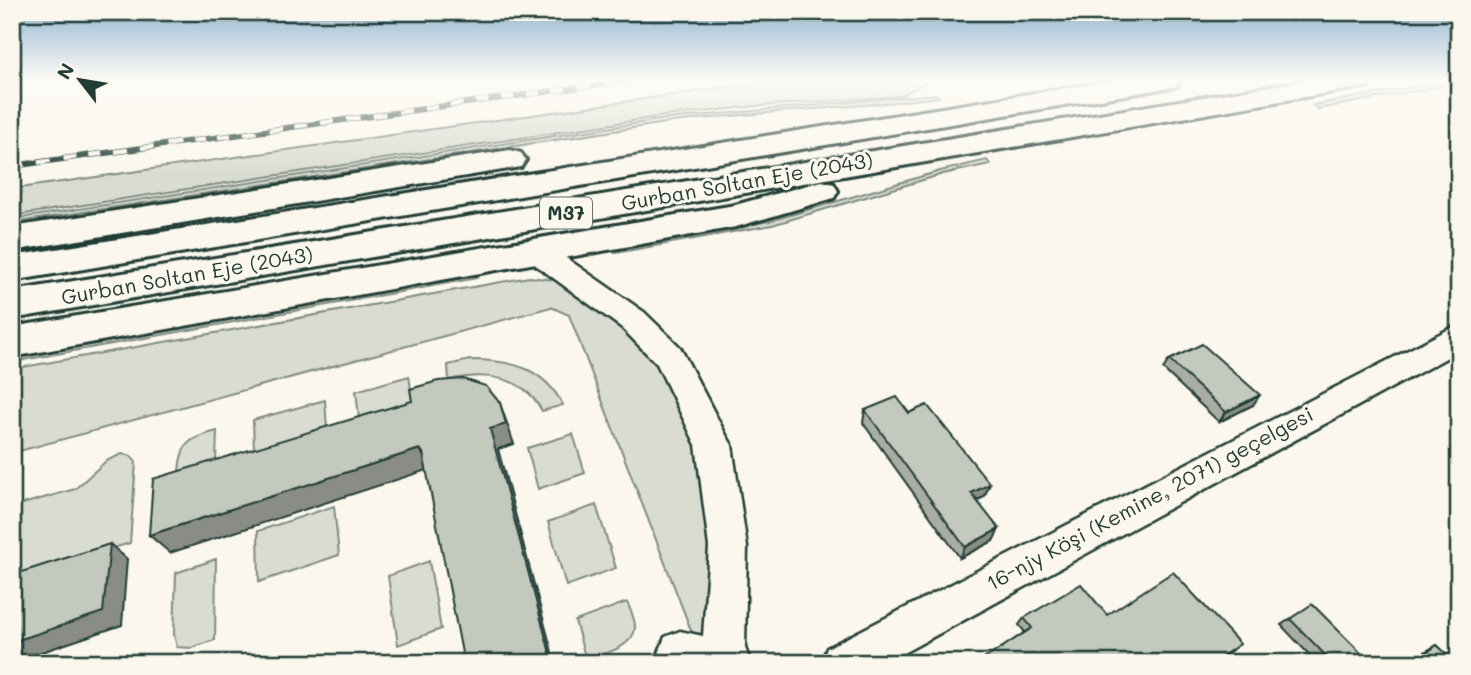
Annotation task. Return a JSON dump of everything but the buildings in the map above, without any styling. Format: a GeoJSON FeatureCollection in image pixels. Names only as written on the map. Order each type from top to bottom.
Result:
{"type":"FeatureCollection","features":[{"type":"Feature","properties":{"kind":"highway","name":"Gurban Soltan Eje (2043)"},"geometry":{"type":"LineString","coordinates":[[12,269],[970,112]]}},
{"type":"Feature","properties":{"kind":"highway","name":"Gurban Soltan Eje (2043)"},"geometry":{"type":"LineString","coordinates":[[12,305],[1168,112]]}},
{"type":"Feature","properties":{"kind":"highway"},"geometry":{"type":"LineString","coordinates":[[12,239],[702,129],[905,122]]}},
{"type":"Feature","properties":{"kind":"highway"},"geometry":{"type":"LineString","coordinates":[[12,342],[736,216],[844,185],[936,150]]}},
{"type":"Feature","properties":{"kind":"street"},"geometry":{"type":"LineString","coordinates":[[536,251],[633,320],[669,356],[714,444],[728,547],[726,662],[680,652]]}},
{"type":"Feature","properties":{"kind":"street","name":"16-njy Köşi (Kemine, 2071) geçelgesi"},"geometry":{"type":"LineString","coordinates":[[842,663],[1459,336]]}},
{"type":"Feature","properties":{"kind":"shaded area"},"geometry":{"type":"Polygon","coordinates":[[[556,112],[706,112],[12,216],[12,189],[556,112]]]}},
{"type":"Feature","properties":{"kind":"shaded area"},"geometry":{"type":"Polygon","coordinates":[[[747,112],[785,112],[666,123],[12,223],[12,219],[665,119],[747,112]]]}},
{"type":"Feature","properties":{"kind":"shaded area"},"geometry":{"type":"Polygon","coordinates":[[[987,160],[990,164],[943,174],[772,225],[615,253],[615,249],[770,221],[940,171],[987,160]]]}},
{"type":"Feature","properties":{"kind":"shaded area"},"geometry":{"type":"Polygon","coordinates":[[[476,274],[477,278],[12,362],[12,357],[476,274]]]}},
{"type":"Feature","properties":{"kind":"shaded area"},"geometry":{"type":"Polygon","coordinates":[[[529,277],[571,282],[597,293],[686,392],[718,551],[703,644],[696,643],[569,315],[551,307],[12,453],[12,369],[529,277]]]}},
{"type":"Feature","properties":{"kind":"shaded area"},"geometry":{"type":"Polygon","coordinates":[[[470,360],[499,362],[524,368],[546,382],[563,405],[542,411],[525,390],[502,379],[476,376],[449,380],[448,365],[470,360]]]}},
{"type":"Feature","properties":{"kind":"shaded area"},"geometry":{"type":"Polygon","coordinates":[[[409,376],[413,402],[359,418],[356,391],[409,376]]]}},
{"type":"Feature","properties":{"kind":"shaded area"},"geometry":{"type":"Polygon","coordinates":[[[325,400],[327,429],[254,450],[253,420],[325,400]]]}},
{"type":"Feature","properties":{"kind":"shaded area"},"geometry":{"type":"Polygon","coordinates":[[[217,431],[216,462],[179,472],[182,454],[188,443],[217,431]]]}},
{"type":"Feature","properties":{"kind":"shaded area"},"geometry":{"type":"Polygon","coordinates":[[[573,434],[585,473],[538,489],[527,448],[573,434]]]}},
{"type":"Feature","properties":{"kind":"shaded area"},"geometry":{"type":"Polygon","coordinates":[[[122,454],[131,456],[136,462],[130,543],[12,579],[12,507],[75,489],[106,461],[122,454]]]}},
{"type":"Feature","properties":{"kind":"shaded area"},"geometry":{"type":"Polygon","coordinates":[[[596,505],[616,568],[566,586],[548,522],[596,505]]]}},
{"type":"Feature","properties":{"kind":"shaded area"},"geometry":{"type":"Polygon","coordinates":[[[334,506],[339,555],[259,582],[258,531],[334,506]]]}},
{"type":"Feature","properties":{"kind":"shaded area"},"geometry":{"type":"Polygon","coordinates":[[[216,559],[215,640],[191,648],[177,647],[174,635],[176,573],[216,559]]]}},
{"type":"Feature","properties":{"kind":"shaded area"},"geometry":{"type":"Polygon","coordinates":[[[429,561],[441,629],[398,645],[388,576],[429,561]]]}},
{"type":"Feature","properties":{"kind":"shaded area"},"geometry":{"type":"Polygon","coordinates":[[[627,602],[635,622],[629,641],[586,660],[575,621],[627,602]]]}},
{"type":"Feature","properties":{"kind":"railway"},"geometry":{"type":"LineString","coordinates":[[12,166],[404,112]]}}]}
